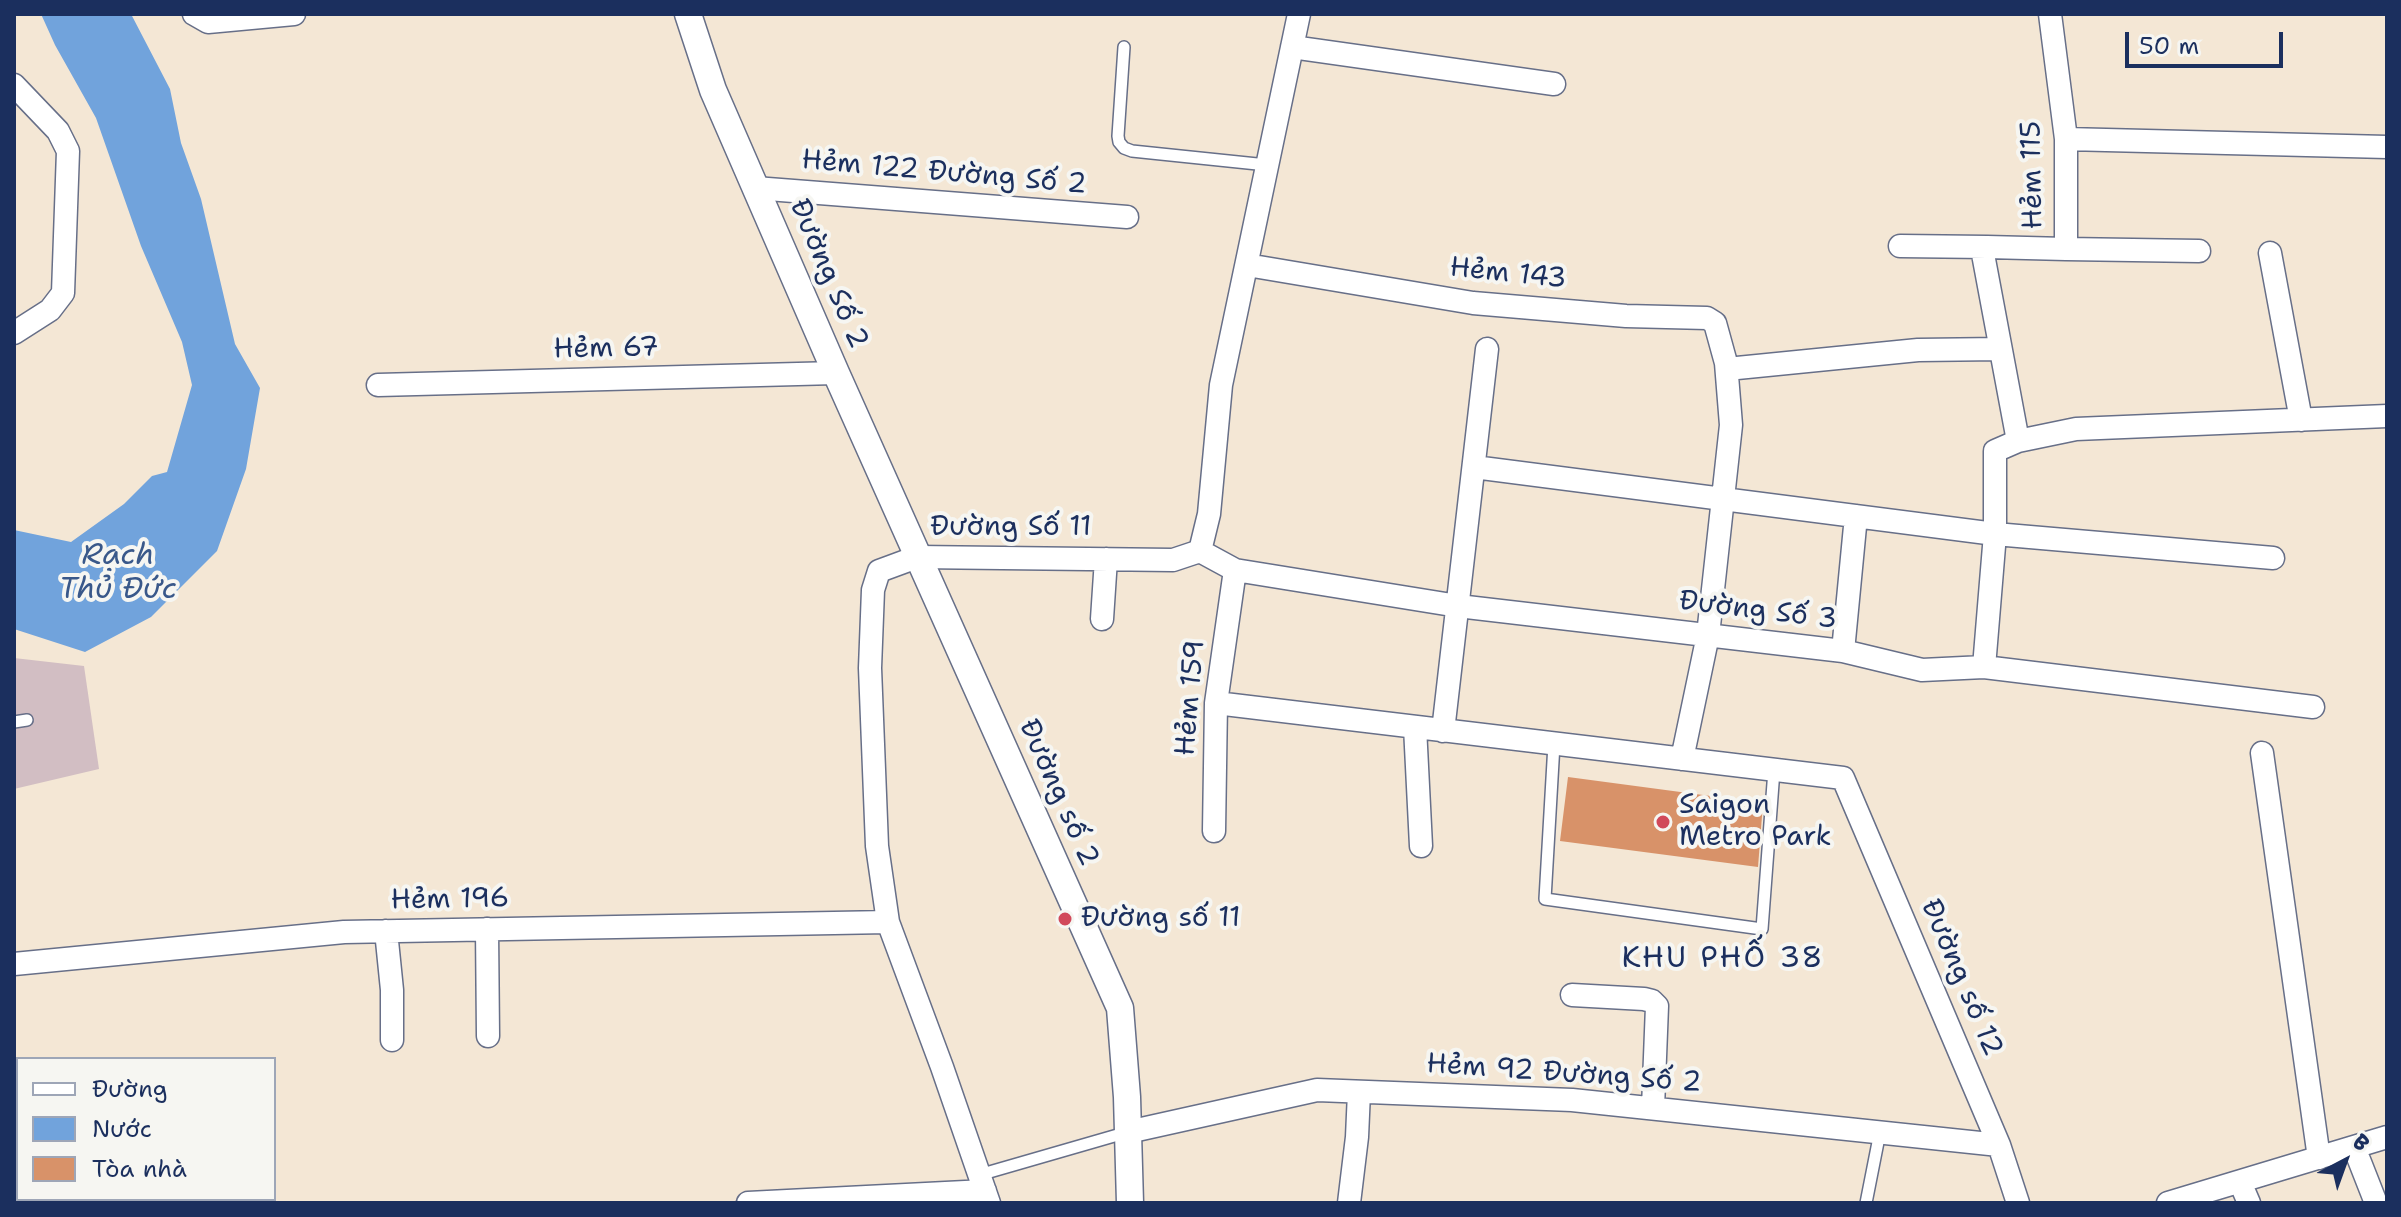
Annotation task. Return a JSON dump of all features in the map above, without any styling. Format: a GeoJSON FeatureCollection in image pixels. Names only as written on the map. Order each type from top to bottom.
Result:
{"type":"FeatureCollection","features":[{"type":"Feature","properties":{"kind":"street"},"geometry":{"type":"LineString","coordinates":[[194,14],[208,22],[294,14]]}},
{"type":"Feature","properties":{"kind":"street","name":"Đường Số 2"},"geometry":{"type":"LineString","coordinates":[[688,14],[713,90],[917,557]]}},
{"type":"Feature","properties":{"kind":"street"},"geometry":{"type":"LineString","coordinates":[[1200,551],[1209,514],[1221,385],[1299,14]]}},
{"type":"Feature","properties":{"kind":"street","name":"Hẻm 115"},"geometry":{"type":"LineString","coordinates":[[2050,14],[2066,139],[2066,249],[2199,251]]}},
{"type":"Feature","properties":{"kind":"street"},"geometry":{"type":"LineString","coordinates":[[1292,47],[1554,84]]}},
{"type":"Feature","properties":{"kind":"street"},"geometry":{"type":"LineString","coordinates":[[14,85],[58,131],[68,151],[63,293],[50,310],[14,333]]}},
{"type":"Feature","properties":{"kind":"street"},"geometry":{"type":"LineString","coordinates":[[2066,139],[2387,147]]}},
{"type":"Feature","properties":{"kind":"street","name":"Hẻm 122 Đường Số 2"},"geometry":{"type":"LineString","coordinates":[[755,188],[1127,217]]}},
{"type":"Feature","properties":{"kind":"street"},"geometry":{"type":"LineString","coordinates":[[1900,246],[2066,249]]}},
{"type":"Feature","properties":{"kind":"street"},"geometry":{"type":"LineString","coordinates":[[1987,247],[1983,254],[2018,441]]}},
{"type":"Feature","properties":{"kind":"street"},"geometry":{"type":"LineString","coordinates":[[2270,253],[2301,420]]}},
{"type":"Feature","properties":{"kind":"street","name":"Hẻm 143"},"geometry":{"type":"LineString","coordinates":[[1247,265],[1473,303],[1626,316],[1707,318],[1715,323],[1727,369]]}},
{"type":"Feature","properties":{"kind":"street"},"geometry":{"type":"LineString","coordinates":[[1443,731],[1487,349]]}},
{"type":"Feature","properties":{"kind":"street"},"geometry":{"type":"LineString","coordinates":[[1682,759],[1708,635],[1731,425],[1727,369],[1918,350],[2000,349]]}},
{"type":"Feature","properties":{"kind":"street","name":"Hẻm 67"},"geometry":{"type":"LineString","coordinates":[[378,385],[836,373]]}},
{"type":"Feature","properties":{"kind":"street"},"geometry":{"type":"LineString","coordinates":[[1984,667],[1995,534],[1995,451],[2018,441],[2076,429],[2387,416]]}},
{"type":"Feature","properties":{"kind":"street"},"geometry":{"type":"LineString","coordinates":[[1474,467],[1995,534],[2273,558]]}},
{"type":"Feature","properties":{"kind":"street"},"geometry":{"type":"LineString","coordinates":[[1843,651],[1856,516]]}},
{"type":"Feature","properties":{"kind":"street","name":"Đường Số 11"},"geometry":{"type":"LineString","coordinates":[[984,1190],[888,922],[877,831],[870,668],[873,590],[879,571],[917,557],[1173,560],[1200,551]]}},
{"type":"Feature","properties":{"kind":"street","name":"Đường Số 3"},"geometry":{"type":"LineString","coordinates":[[1200,551],[1235,570],[1458,606],[1843,651],[1922,670],[1984,667],[2313,707]]}},
{"type":"Feature","properties":{"kind":"street","name":"Đường số 2"},"geometry":{"type":"LineString","coordinates":[[917,557],[1120,1008],[1130,1203]]}},
{"type":"Feature","properties":{"kind":"street"},"geometry":{"type":"LineString","coordinates":[[1102,619],[1106,559]]}},
{"type":"Feature","properties":{"kind":"street","name":"Hẻm 159"},"geometry":{"type":"LineString","coordinates":[[1214,831],[1216,703],[1235,570]]}},
{"type":"Feature","properties":{"kind":"street"},"geometry":{"type":"LineString","coordinates":[[1216,703],[1774,770]]}},
{"type":"Feature","properties":{"kind":"street"},"geometry":{"type":"LineString","coordinates":[[1415,727],[1421,846]]}},
{"type":"Feature","properties":{"kind":"street"},"geometry":{"type":"LineString","coordinates":[[2262,753],[2319,1158]]}},
{"type":"Feature","properties":{"kind":"street","name":"Đường số 12"},"geometry":{"type":"LineString","coordinates":[[1774,770],[1843,778],[1999,1145],[2018,1203]]}},
{"type":"Feature","properties":{"kind":"street","name":"Hẻm 196"},"geometry":{"type":"LineString","coordinates":[[14,964],[344,932],[888,922]]}},
{"type":"Feature","properties":{"kind":"street"},"geometry":{"type":"LineString","coordinates":[[487,929],[488,1036]]}},
{"type":"Feature","properties":{"kind":"street"},"geometry":{"type":"LineString","coordinates":[[386,931],[392,990],[392,1040]]}},
{"type":"Feature","properties":{"kind":"street"},"geometry":{"type":"LineString","coordinates":[[1572,995],[1644,999],[1657,1006],[1653,1108]]}},
{"type":"Feature","properties":{"kind":"street","name":"Hẻm 92 Đường Số 2"},"geometry":{"type":"LineString","coordinates":[[1128,1132],[1317,1090],[1572,1100],[1999,1145]]}},
{"type":"Feature","properties":{"kind":"street"},"geometry":{"type":"LineString","coordinates":[[1349,1203],[1359,1092]]}},
{"type":"Feature","properties":{"kind":"street"},"geometry":{"type":"LineString","coordinates":[[2168,1203],[2387,1137]]}},
{"type":"Feature","properties":{"kind":"street"},"geometry":{"type":"LineString","coordinates":[[2354,1147],[2376,1203]]}},
{"type":"Feature","properties":{"kind":"street"},"geometry":{"type":"LineString","coordinates":[[2240,1182],[2249,1203]]}},
{"type":"Feature","properties":{"kind":"street"},"geometry":{"type":"LineString","coordinates":[[748,1203],[984,1190]]}},
{"type":"Feature","properties":{"kind":"lane"},"geometry":{"type":"LineString","coordinates":[[1124,47],[1118,136],[1124,148],[1267,165]]}},
{"type":"Feature","properties":{"kind":"lane"},"geometry":{"type":"LineString","coordinates":[[14,722],[27,720]]}},
{"type":"Feature","properties":{"kind":"lane"},"geometry":{"type":"LineString","coordinates":[[1554,744],[1545,899],[1762,929],[1774,770]]}},
{"type":"Feature","properties":{"kind":"lane"},"geometry":{"type":"LineString","coordinates":[[984,1190],[1128,1132]]}},
{"type":"Feature","properties":{"kind":"lane"},"geometry":{"type":"LineString","coordinates":[[1866,1203],[1880,1132]]}},
{"type":"Feature","properties":{"kind":"shaded area"},"geometry":{"type":"Polygon","coordinates":[[[14,658],[84,666],[99,769],[14,789],[14,658]]]}},
{"type":"Feature","properties":{"kind":"water","name":"Rạch Thủ Đức"},"geometry":{"type":"Polygon","coordinates":[[[41,14],[131,14],[170,89],[181,143],[201,199],[235,344],[260,388],[246,469],[217,551],[151,617],[85,652],[14,629],[14,530],[71,542],[124,504],[152,476],[167,472],[192,385],[182,342],[141,246],[96,118],[41,14]]]}},
{"type":"Feature","properties":{"kind":"building","name":"Saigon Metro Park"},"geometry":{"type":"Polygon","coordinates":[[[1568,777],[1763,803],[1758,867],[1560,841],[1568,777]]]}},
{"type":"Feature","properties":{"kind":"place","name":"Saigon Metro Park"},"geometry":{"type":"Point","coordinates":[1663,822]}},
{"type":"Feature","properties":{"kind":"place","name":"Đường số 11"},"geometry":{"type":"Point","coordinates":[1065,919]}},
{"type":"Feature","properties":{"kind":"district","name":"KHU PHỐ 38"},"geometry":{"type":"Point","coordinates":[1723,959]}}]}
